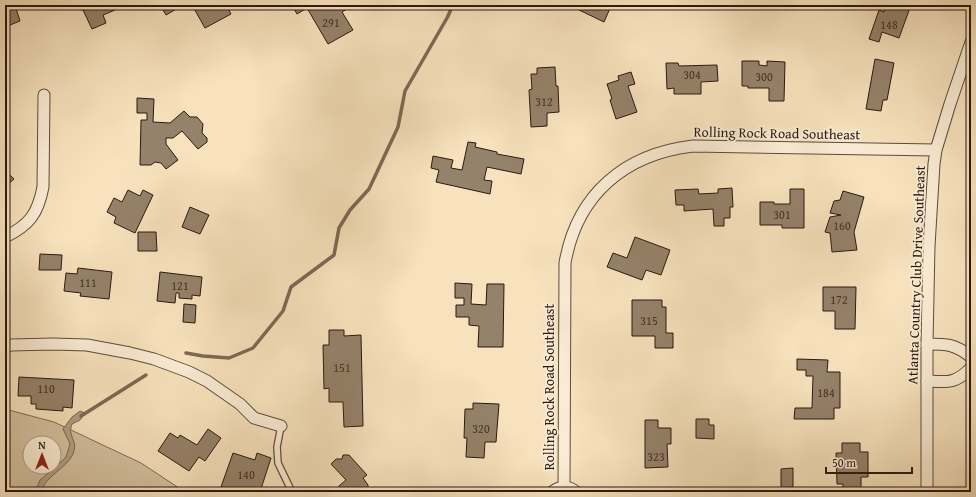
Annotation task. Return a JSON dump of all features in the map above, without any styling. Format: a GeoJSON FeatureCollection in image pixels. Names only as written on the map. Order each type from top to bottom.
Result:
{"type":"FeatureCollection","features":[{"type":"Feature","properties":{"kind":"street","name":"Atlanta Country Club Drive Southeast"},"geometry":{"type":"LineString","coordinates":[[928,492],[927,344],[931,197],[936,150],[971,42]]}},
{"type":"Feature","properties":{"kind":"street"},"geometry":{"type":"LineString","coordinates":[[5,237],[23,227],[31,219],[38,208],[41,198],[43,187],[44,95]]}},
{"type":"Feature","properties":{"kind":"street","name":"Rolling Rock Road Southeast"},"geometry":{"type":"LineString","coordinates":[[564,486],[565,263],[569,242],[579,219],[595,193],[604,184],[637,161],[662,152],[693,146],[936,150]]}},
{"type":"Feature","properties":{"kind":"street"},"geometry":{"type":"LineString","coordinates":[[927,344],[948,344],[961,349],[971,357]]}},
{"type":"Feature","properties":{"kind":"street"},"geometry":{"type":"LineString","coordinates":[[5,347],[11,345],[87,345],[130,352],[177,367],[207,381],[235,400],[254,418],[281,426]]}},
{"type":"Feature","properties":{"kind":"street"},"geometry":{"type":"LineString","coordinates":[[927,382],[950,382],[962,377],[971,368]]}},
{"type":"Feature","properties":{"kind":"street","name":"Rolling Rock Road Southeast"},"geometry":{"type":"LineString","coordinates":[[552,492],[564,486],[573,489],[576,492]]}},
{"type":"Feature","properties":{"kind":"lane"},"geometry":{"type":"LineString","coordinates":[[281,426],[277,447],[278,463],[292,492]]}},
{"type":"Feature","properties":{"kind":"shaded area"},"geometry":{"type":"Polygon","coordinates":[[[5,409],[54,422],[141,463],[185,492],[5,492],[5,409]]]}},
{"type":"Feature","properties":{"kind":"shaded area"},"geometry":{"type":"Polygon","coordinates":[[[80,411],[85,413],[80,420],[72,424],[71,432],[75,445],[74,451],[70,460],[62,467],[62,461],[66,457],[70,444],[63,429],[72,417],[80,411]]]}},
{"type":"Feature","properties":{"kind":"shaded area"},"geometry":{"type":"Polygon","coordinates":[[[46,475],[53,475],[43,486],[41,492],[35,492],[40,480],[46,475]]]}},
{"type":"Feature","properties":{"kind":"building"},"geometry":{"type":"Polygon","coordinates":[[[5,5],[15,5],[20,21],[5,27],[5,5]]]}},
{"type":"Feature","properties":{"kind":"building"},"geometry":{"type":"Polygon","coordinates":[[[72,5],[113,5],[115,10],[103,15],[106,23],[92,29],[83,10],[71,8],[72,5]]]}},
{"type":"Feature","properties":{"kind":"building"},"geometry":{"type":"Polygon","coordinates":[[[160,5],[183,5],[166,15],[160,5]]]}},
{"type":"Feature","properties":{"kind":"building"},"geometry":{"type":"Polygon","coordinates":[[[192,5],[226,5],[231,14],[205,28],[192,5]]]}},
{"type":"Feature","properties":{"kind":"building"},"geometry":{"type":"Polygon","coordinates":[[[292,5],[345,5],[347,9],[342,12],[353,30],[328,44],[307,8],[297,14],[292,5]]]}},
{"type":"Feature","properties":{"kind":"building"},"geometry":{"type":"Polygon","coordinates":[[[578,5],[611,6],[604,22],[577,9],[578,5]]]}},
{"type":"Feature","properties":{"kind":"building"},"geometry":{"type":"Polygon","coordinates":[[[886,5],[911,5],[899,38],[882,32],[879,42],[869,39],[879,10],[884,12],[886,5]]]}},
{"type":"Feature","properties":{"kind":"building"},"geometry":{"type":"Polygon","coordinates":[[[875,59],[894,63],[887,100],[883,100],[881,111],[866,109],[875,59]]]}},
{"type":"Feature","properties":{"kind":"building"},"geometry":{"type":"Polygon","coordinates":[[[742,61],[759,61],[759,65],[767,66],[767,61],[785,62],[784,101],[769,101],[769,88],[748,88],[748,86],[742,86],[742,61]]]}},
{"type":"Feature","properties":{"kind":"building"},"geometry":{"type":"Polygon","coordinates":[[[666,63],[678,63],[679,66],[717,65],[718,81],[701,82],[701,94],[674,94],[674,88],[667,89],[666,63]]]}},
{"type":"Feature","properties":{"kind":"building"},"geometry":{"type":"Polygon","coordinates":[[[555,67],[556,86],[558,86],[559,112],[547,113],[547,126],[531,127],[529,90],[532,89],[531,74],[537,74],[537,68],[555,67]]]}},
{"type":"Feature","properties":{"kind":"building"},"geometry":{"type":"Polygon","coordinates":[[[631,72],[635,84],[628,86],[637,112],[616,119],[607,84],[619,80],[618,76],[631,72]]]}},
{"type":"Feature","properties":{"kind":"building"},"geometry":{"type":"Polygon","coordinates":[[[137,98],[154,99],[153,122],[170,123],[184,111],[190,117],[197,117],[203,124],[202,133],[207,138],[207,142],[198,149],[182,131],[173,138],[166,138],[166,144],[178,160],[166,169],[161,163],[155,162],[151,165],[140,165],[141,120],[147,120],[147,113],[137,113],[137,98]]]}},
{"type":"Feature","properties":{"kind":"building"},"geometry":{"type":"Polygon","coordinates":[[[468,142],[476,143],[475,147],[497,152],[497,154],[524,159],[521,174],[487,167],[484,180],[492,181],[490,194],[436,182],[439,170],[431,168],[433,156],[453,160],[451,168],[462,170],[468,142]]]}},
{"type":"Feature","properties":{"kind":"building"},"geometry":{"type":"Polygon","coordinates":[[[5,170],[14,179],[5,187],[5,170]]]}},
{"type":"Feature","properties":{"kind":"building"},"geometry":{"type":"Polygon","coordinates":[[[732,188],[733,207],[730,207],[730,218],[724,218],[724,226],[714,226],[713,209],[684,211],[684,205],[676,205],[675,190],[698,189],[699,194],[718,193],[718,189],[732,188]]]}},
{"type":"Feature","properties":{"kind":"building"},"geometry":{"type":"Polygon","coordinates":[[[790,189],[804,189],[804,228],[782,228],[782,225],[760,225],[760,202],[790,204],[790,189]]]}},
{"type":"Feature","properties":{"kind":"building"},"geometry":{"type":"Polygon","coordinates":[[[128,190],[140,196],[143,190],[153,195],[135,233],[114,223],[116,217],[107,212],[114,198],[122,202],[128,190]]]}},
{"type":"Feature","properties":{"kind":"building"},"geometry":{"type":"Polygon","coordinates":[[[843,191],[864,197],[854,232],[857,250],[832,252],[830,233],[825,232],[830,217],[841,215],[830,213],[834,201],[840,200],[843,191]]]}},
{"type":"Feature","properties":{"kind":"building"},"geometry":{"type":"Polygon","coordinates":[[[190,207],[209,215],[200,234],[182,227],[190,207]]]}},
{"type":"Feature","properties":{"kind":"building"},"geometry":{"type":"Polygon","coordinates":[[[138,232],[156,232],[157,251],[138,251],[138,232]]]}},
{"type":"Feature","properties":{"kind":"building"},"geometry":{"type":"Polygon","coordinates":[[[635,237],[670,250],[661,275],[646,270],[642,280],[607,267],[613,253],[627,258],[635,237]]]}},
{"type":"Feature","properties":{"kind":"building"},"geometry":{"type":"Polygon","coordinates":[[[40,254],[62,255],[61,270],[39,270],[40,254]]]}},
{"type":"Feature","properties":{"kind":"building"},"geometry":{"type":"Polygon","coordinates":[[[78,268],[112,272],[109,299],[80,296],[81,293],[64,291],[66,273],[77,274],[78,268]]]}},
{"type":"Feature","properties":{"kind":"building"},"geometry":{"type":"Polygon","coordinates":[[[160,272],[202,277],[200,296],[192,295],[192,299],[179,298],[179,293],[176,293],[175,303],[157,301],[160,272]]]}},
{"type":"Feature","properties":{"kind":"building"},"geometry":{"type":"Polygon","coordinates":[[[455,283],[472,284],[471,304],[486,305],[487,284],[504,284],[503,347],[478,347],[479,326],[469,325],[469,317],[456,317],[456,305],[464,305],[464,298],[455,298],[455,283]]]}},
{"type":"Feature","properties":{"kind":"building"},"geometry":{"type":"Polygon","coordinates":[[[823,287],[856,287],[855,329],[835,329],[835,311],[823,311],[823,287]]]}},
{"type":"Feature","properties":{"kind":"building"},"geometry":{"type":"Polygon","coordinates":[[[632,300],[662,300],[662,307],[666,307],[666,333],[673,333],[673,348],[655,348],[655,336],[632,336],[632,300]]]}},
{"type":"Feature","properties":{"kind":"building"},"geometry":{"type":"Polygon","coordinates":[[[184,304],[196,305],[195,323],[183,322],[184,304]]]}},
{"type":"Feature","properties":{"kind":"building"},"geometry":{"type":"Polygon","coordinates":[[[329,330],[344,330],[344,336],[361,335],[363,426],[344,427],[343,402],[329,402],[329,388],[324,389],[323,345],[329,345],[329,330]]]}},
{"type":"Feature","properties":{"kind":"building"},"geometry":{"type":"Polygon","coordinates":[[[797,359],[828,360],[827,372],[840,372],[840,408],[834,408],[834,419],[794,419],[795,408],[812,408],[813,376],[806,376],[806,370],[797,370],[797,359]]]}},
{"type":"Feature","properties":{"kind":"building"},"geometry":{"type":"Polygon","coordinates":[[[19,377],[74,380],[72,408],[63,407],[63,411],[36,409],[36,404],[31,404],[31,396],[18,396],[19,377]]]}},
{"type":"Feature","properties":{"kind":"building"},"geometry":{"type":"Polygon","coordinates":[[[473,403],[499,404],[496,442],[485,442],[484,458],[466,457],[467,438],[464,438],[465,409],[473,409],[473,403]]]}},
{"type":"Feature","properties":{"kind":"building"},"geometry":{"type":"Polygon","coordinates":[[[696,419],[709,419],[709,425],[714,425],[714,439],[696,438],[696,419]]]}},
{"type":"Feature","properties":{"kind":"building"},"geometry":{"type":"Polygon","coordinates":[[[645,420],[658,420],[658,428],[671,428],[671,444],[667,444],[668,467],[645,468],[645,420]]]}},
{"type":"Feature","properties":{"kind":"building"},"geometry":{"type":"Polygon","coordinates":[[[208,429],[221,438],[205,461],[199,457],[189,471],[158,451],[170,433],[178,438],[180,435],[197,445],[208,429]]]}},
{"type":"Feature","properties":{"kind":"building"},"geometry":{"type":"Polygon","coordinates":[[[842,443],[860,443],[860,452],[868,452],[868,477],[861,477],[861,489],[843,489],[843,484],[837,484],[836,453],[842,453],[842,443]]]}},
{"type":"Feature","properties":{"kind":"building"},"geometry":{"type":"Polygon","coordinates":[[[233,453],[255,460],[257,453],[271,458],[260,492],[233,492],[221,487],[233,453]]]}},
{"type":"Feature","properties":{"kind":"building"},"geometry":{"type":"Polygon","coordinates":[[[343,455],[349,455],[367,475],[363,478],[368,485],[368,488],[378,489],[378,492],[332,492],[338,491],[339,486],[346,480],[331,464],[336,459],[342,459],[343,455]]]}},
{"type":"Feature","properties":{"kind":"building"},"geometry":{"type":"Polygon","coordinates":[[[793,468],[793,487],[781,488],[781,469],[793,468]]]}},
{"type":"Feature","properties":{"kind":"building"},"geometry":{"type":"Polygon","coordinates":[[[820,488],[820,492],[803,492],[803,489],[820,488]]]}},
{"type":"Feature","properties":{"kind":"building"},"geometry":{"type":"Polygon","coordinates":[[[501,489],[501,492],[476,492],[476,490],[501,489]]]}},
{"type":"Feature","properties":{"kind":"waterway"},"geometry":{"type":"LineString","coordinates":[[186,353],[229,358],[253,348],[283,311],[291,287],[334,255],[339,228],[350,210],[369,189],[398,127],[405,91],[453,5]]}},
{"type":"Feature","properties":{"kind":"waterway"},"geometry":{"type":"LineString","coordinates":[[81,416],[146,375]]}}]}
